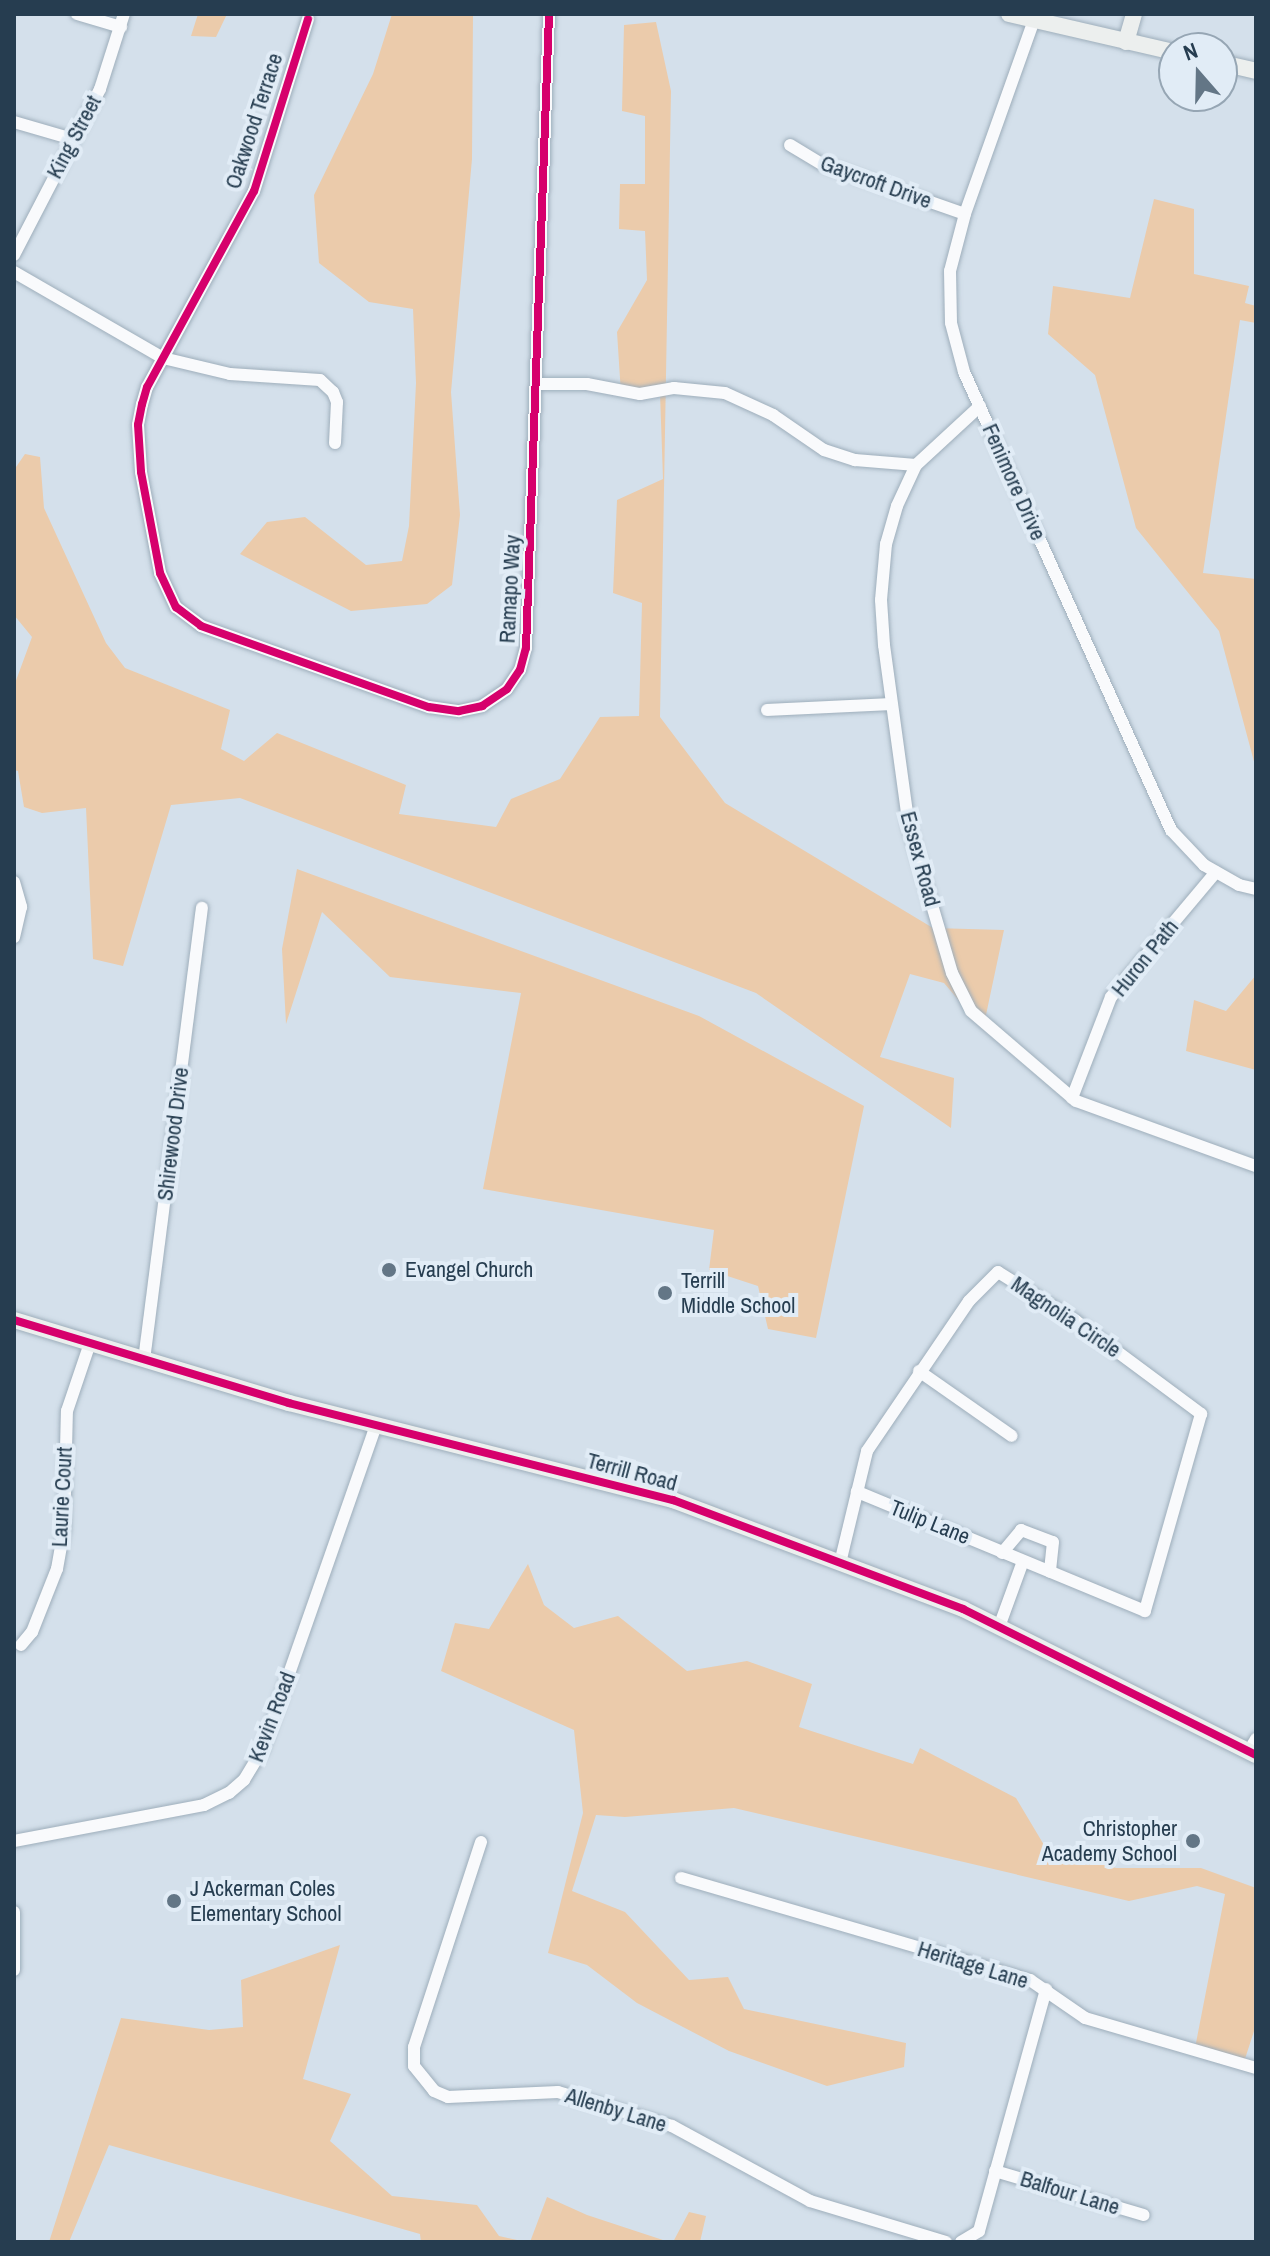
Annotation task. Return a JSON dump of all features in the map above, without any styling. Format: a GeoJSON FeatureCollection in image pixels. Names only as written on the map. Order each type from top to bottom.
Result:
{"type":"FeatureCollection","features":[{"type":"Feature","properties":{"kind":"street"},"geometry":{"type":"LineString","coordinates":[[77,14],[123,20]]}},
{"type":"Feature","properties":{"kind":"street","name":"Ramapo Way"},"geometry":{"type":"LineString","coordinates":[[163,358],[144,396],[138,440],[160,573],[176,607],[201,626],[444,710],[467,710],[507,689],[523,663],[526,648],[538,384],[549,14]]}},
{"type":"Feature","properties":{"kind":"street"},"geometry":{"type":"LineString","coordinates":[[1009,14],[1158,49]]}},
{"type":"Feature","properties":{"kind":"street"},"geometry":{"type":"LineString","coordinates":[[1126,42],[1134,14]]}},
{"type":"Feature","properties":{"kind":"street","name":"Oakwood Terrace"},"geometry":{"type":"LineString","coordinates":[[163,358],[254,191],[308,19]]}},
{"type":"Feature","properties":{"kind":"street","name":"King Street"},"geometry":{"type":"LineString","coordinates":[[15,252],[100,89],[123,20]]}},
{"type":"Feature","properties":{"kind":"street","name":"Fenimore Drive"},"geometry":{"type":"LineString","coordinates":[[1034,20],[965,214],[950,271],[951,323],[964,372],[1171,830],[1204,865],[1239,885],[1256,889]]}},
{"type":"Feature","properties":{"kind":"street"},"geometry":{"type":"LineString","coordinates":[[14,122],[73,139]]}},
{"type":"Feature","properties":{"kind":"street","name":"Gaycroft Drive"},"geometry":{"type":"LineString","coordinates":[[790,145],[822,164],[965,214]]}},
{"type":"Feature","properties":{"kind":"street"},"geometry":{"type":"LineString","coordinates":[[14,272],[163,358],[230,374],[320,380],[333,392],[337,402],[335,443]]}},
{"type":"Feature","properties":{"kind":"street"},"geometry":{"type":"LineString","coordinates":[[538,384],[587,384],[640,394],[674,388],[725,393],[773,415],[824,450],[855,460],[916,465]]}},
{"type":"Feature","properties":{"kind":"street","name":"Essex Road"},"geometry":{"type":"LineString","coordinates":[[980,406],[916,465],[897,506],[886,544],[881,600],[891,704],[909,827],[952,973],[971,1011],[1072,1098],[1256,1166]]}},
{"type":"Feature","properties":{"kind":"street"},"geometry":{"type":"LineString","coordinates":[[767,710],[891,704]]}},
{"type":"Feature","properties":{"kind":"street","name":"Huron Path"},"geometry":{"type":"LineString","coordinates":[[1072,1098],[1111,997],[1216,872]]}},
{"type":"Feature","properties":{"kind":"street"},"geometry":{"type":"LineString","coordinates":[[14,882],[21,907],[14,937]]}},
{"type":"Feature","properties":{"kind":"street","name":"Shirewood Drive"},"geometry":{"type":"LineString","coordinates":[[144,1360],[202,908]]}},
{"type":"Feature","properties":{"kind":"street","name":"Magnolia Circle"},"geometry":{"type":"LineString","coordinates":[[840,1563],[867,1451],[969,1301],[998,1272],[1076,1321],[1201,1414],[1145,1611]]}},
{"type":"Feature","properties":{"kind":"street","name":"Terrill Road"},"geometry":{"type":"LineString","coordinates":[[14,1320],[376,1425],[673,1500],[963,1609],[1254,1749]]}},
{"type":"Feature","properties":{"kind":"street","name":"Laurie Court"},"geometry":{"type":"LineString","coordinates":[[21,1645],[32,1632],[57,1569],[64,1531],[67,1411],[90,1343]]}},
{"type":"Feature","properties":{"kind":"street"},"geometry":{"type":"LineString","coordinates":[[919,1371],[1012,1436]]}},
{"type":"Feature","properties":{"kind":"street","name":"Kevin Road"},"geometry":{"type":"LineString","coordinates":[[14,1841],[204,1805],[229,1793],[244,1780],[263,1748],[376,1425]]}},
{"type":"Feature","properties":{"kind":"street","name":"Tulip Lane"},"geometry":{"type":"LineString","coordinates":[[857,1492],[1145,1611]]}},
{"type":"Feature","properties":{"kind":"street"},"geometry":{"type":"LineString","coordinates":[[1002,1553],[1021,1530],[1053,1542],[1050,1572]]}},
{"type":"Feature","properties":{"kind":"street"},"geometry":{"type":"LineString","coordinates":[[999,1627],[1023,1561]]}},
{"type":"Feature","properties":{"kind":"street","name":"Allenby Lane"},"geometry":{"type":"LineString","coordinates":[[481,1842],[414,2047],[414,2066],[434,2091],[448,2097],[558,2092],[672,2126],[810,2201],[946,2242]]}},
{"type":"Feature","properties":{"kind":"street","name":"Heritage Lane"},"geometry":{"type":"LineString","coordinates":[[681,1878],[1030,1980],[1085,2018],[1256,2068]]}},
{"type":"Feature","properties":{"kind":"street"},"geometry":{"type":"LineString","coordinates":[[14,1912],[14,1970]]}},
{"type":"Feature","properties":{"kind":"street"},"geometry":{"type":"LineString","coordinates":[[961,2242],[979,2231],[1046,1989]]}},
{"type":"Feature","properties":{"kind":"street","name":"Balfour Lane"},"geometry":{"type":"LineString","coordinates":[[995,2171],[1144,2215]]}},
{"type":"Feature","properties":{"kind":"shaded area"},"geometry":{"type":"Polygon","coordinates":[[[198,14],[227,14],[216,37],[191,36],[198,14]]]}},
{"type":"Feature","properties":{"kind":"shaded area"},"geometry":{"type":"Polygon","coordinates":[[[392,14],[473,14],[472,159],[451,392],[460,515],[452,585],[427,604],[351,611],[240,554],[267,522],[305,517],[366,565],[402,561],[409,526],[416,383],[413,309],[369,302],[319,263],[314,195],[373,74],[392,14]]]}},
{"type":"Feature","properties":{"kind":"shaded area"},"geometry":{"type":"Polygon","coordinates":[[[656,22],[671,91],[660,717],[725,803],[933,928],[1004,930],[983,1029],[944,983],[910,974],[880,1057],[954,1078],[951,1128],[756,993],[240,798],[171,805],[123,966],[93,959],[86,808],[42,813],[24,807],[18,771],[14,770],[14,686],[32,637],[14,615],[14,470],[25,454],[40,457],[44,508],[106,643],[125,668],[230,710],[221,749],[244,761],[277,733],[406,785],[399,814],[496,827],[511,799],[560,779],[600,717],[639,716],[642,603],[613,593],[617,500],[663,479],[660,393],[621,394],[617,332],[647,280],[645,231],[619,229],[620,184],[645,184],[645,116],[622,111],[624,25],[656,22]]]}},
{"type":"Feature","properties":{"kind":"shaded area"},"geometry":{"type":"Polygon","coordinates":[[[1154,199],[1194,209],[1194,274],[1249,286],[1245,303],[1256,306],[1256,323],[1240,320],[1203,573],[1256,579],[1256,769],[1219,631],[1136,528],[1095,375],[1048,334],[1053,286],[1130,298],[1154,199]]]}},
{"type":"Feature","properties":{"kind":"shaded area"},"geometry":{"type":"Polygon","coordinates":[[[297,869],[699,1016],[864,1106],[816,1338],[768,1329],[758,1286],[709,1270],[714,1230],[483,1189],[521,993],[390,977],[322,912],[286,1024],[282,949],[297,869]]]}},
{"type":"Feature","properties":{"kind":"shaded area"},"geometry":{"type":"Polygon","coordinates":[[[1256,975],[1256,1070],[1186,1051],[1194,1000],[1226,1011],[1256,975]]]}},
{"type":"Feature","properties":{"kind":"shaded area"},"geometry":{"type":"Polygon","coordinates":[[[528,1564],[544,1605],[574,1628],[618,1616],[687,1671],[747,1661],[812,1684],[799,1727],[913,1764],[920,1748],[1016,1798],[1044,1845],[1116,1868],[1201,1868],[1256,1888],[1256,2025],[1243,2065],[1195,2048],[1225,1894],[1197,1886],[1129,1901],[734,1808],[625,1817],[596,1815],[572,1891],[625,1912],[689,1980],[728,1977],[744,2009],[906,2043],[904,2067],[827,2086],[729,2051],[637,2003],[587,1965],[548,1953],[583,1813],[574,1730],[441,1671],[455,1623],[489,1629],[528,1564]]]}},
{"type":"Feature","properties":{"kind":"shaded area"},"geometry":{"type":"Polygon","coordinates":[[[340,1945],[303,2079],[351,2094],[330,2141],[392,2196],[477,2205],[499,2236],[526,2242],[421,2242],[420,2234],[109,2145],[69,2242],[49,2242],[121,2018],[209,2030],[243,2027],[241,1980],[340,1945]]]}},
{"type":"Feature","properties":{"kind":"shaded area"},"geometry":{"type":"Polygon","coordinates":[[[547,2197],[587,2215],[669,2242],[530,2242],[547,2197]]]}},
{"type":"Feature","properties":{"kind":"shaded area"},"geometry":{"type":"Polygon","coordinates":[[[689,2212],[706,2216],[700,2242],[673,2242],[689,2212]]]}},
{"type":"Feature","properties":{"kind":"cycle path"},"geometry":{"type":"LineString","coordinates":[[308,19],[254,191],[147,387],[142,404],[138,425],[141,472],[160,573],[176,607],[201,626],[429,707],[459,711],[482,706],[507,689],[520,670],[526,648],[549,14]]}},
{"type":"Feature","properties":{"kind":"cycle path"},"geometry":{"type":"LineString","coordinates":[[14,1320],[289,1403],[673,1500],[963,1609],[1256,1755]]}},
{"type":"Feature","properties":{"kind":"place","name":"Evangel Church"},"geometry":{"type":"Point","coordinates":[389,1270]}},
{"type":"Feature","properties":{"kind":"place","name":"Terrill Middle School"},"geometry":{"type":"Point","coordinates":[665,1293]}},
{"type":"Feature","properties":{"kind":"place","name":"Christopher Academy School"},"geometry":{"type":"Point","coordinates":[1193,1841]}},
{"type":"Feature","properties":{"kind":"place","name":"J Ackerman Coles Elementary School"},"geometry":{"type":"Point","coordinates":[174,1901]}}]}
